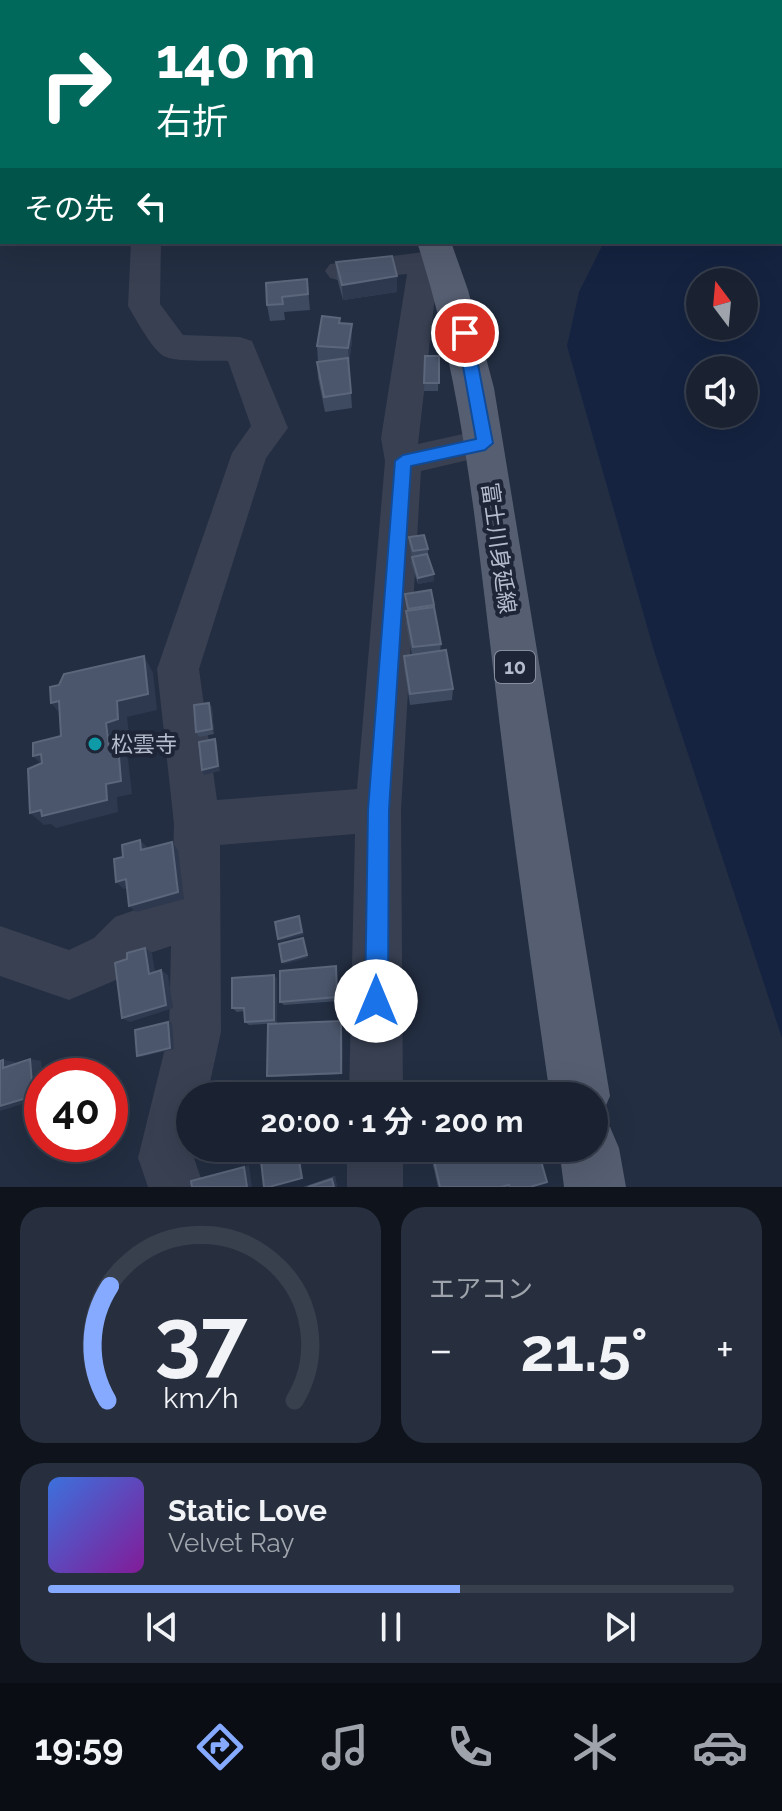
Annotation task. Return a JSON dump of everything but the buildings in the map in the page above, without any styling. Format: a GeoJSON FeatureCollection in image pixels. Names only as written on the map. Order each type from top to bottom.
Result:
{"type":"FeatureCollection","features":[{"type":"Feature","properties":{"kind":"main road","name":"富士川身延線"},"geometry":{"type":"LineString","coordinates":[[435,244],[465,333],[485,443],[536,818],[578,1082]]}},
{"type":"Feature","properties":{"kind":"main road"},"geometry":{"type":"LineString","coordinates":[[591,1162],[595,1187]]}},
{"type":"Feature","properties":{"kind":"street"},"geometry":{"type":"LineString","coordinates":[[146,244],[144,306],[174,347],[240,349],[270,428],[250,453],[178,669],[197,824],[195,1032],[166,1158],[176,1187]]}},
{"type":"Feature","properties":{"kind":"street"},"geometry":{"type":"LineString","coordinates":[[341,271],[424,262],[399,438],[403,461],[378,810],[376,1082]]}},
{"type":"Feature","properties":{"kind":"street"},"geometry":{"type":"LineString","coordinates":[[403,461],[485,443]]}},
{"type":"Feature","properties":{"kind":"street"},"geometry":{"type":"LineString","coordinates":[[197,824],[378,810]]}},
{"type":"Feature","properties":{"kind":"street"},"geometry":{"type":"LineString","coordinates":[[0,951],[69,975],[112,956],[132,934],[196,914]]}},
{"type":"Feature","properties":{"kind":"street"},"geometry":{"type":"LineString","coordinates":[[375,1162],[375,1187]]}},
{"type":"Feature","properties":{"kind":"water"},"geometry":{"type":"Polygon","coordinates":[[[603,244],[782,244],[782,1038],[655,654],[567,346],[579,292],[603,244]]]}},
{"type":"Feature","properties":{"kind":"place","name":"松雲寺"},"geometry":{"type":"Point","coordinates":[95,744]}},
{"type":"Feature","properties":{"kind":"route"},"geometry":{"type":"LineString","coordinates":[[376,1001],[378,810],[403,461],[485,443],[465,333]]}}]}
